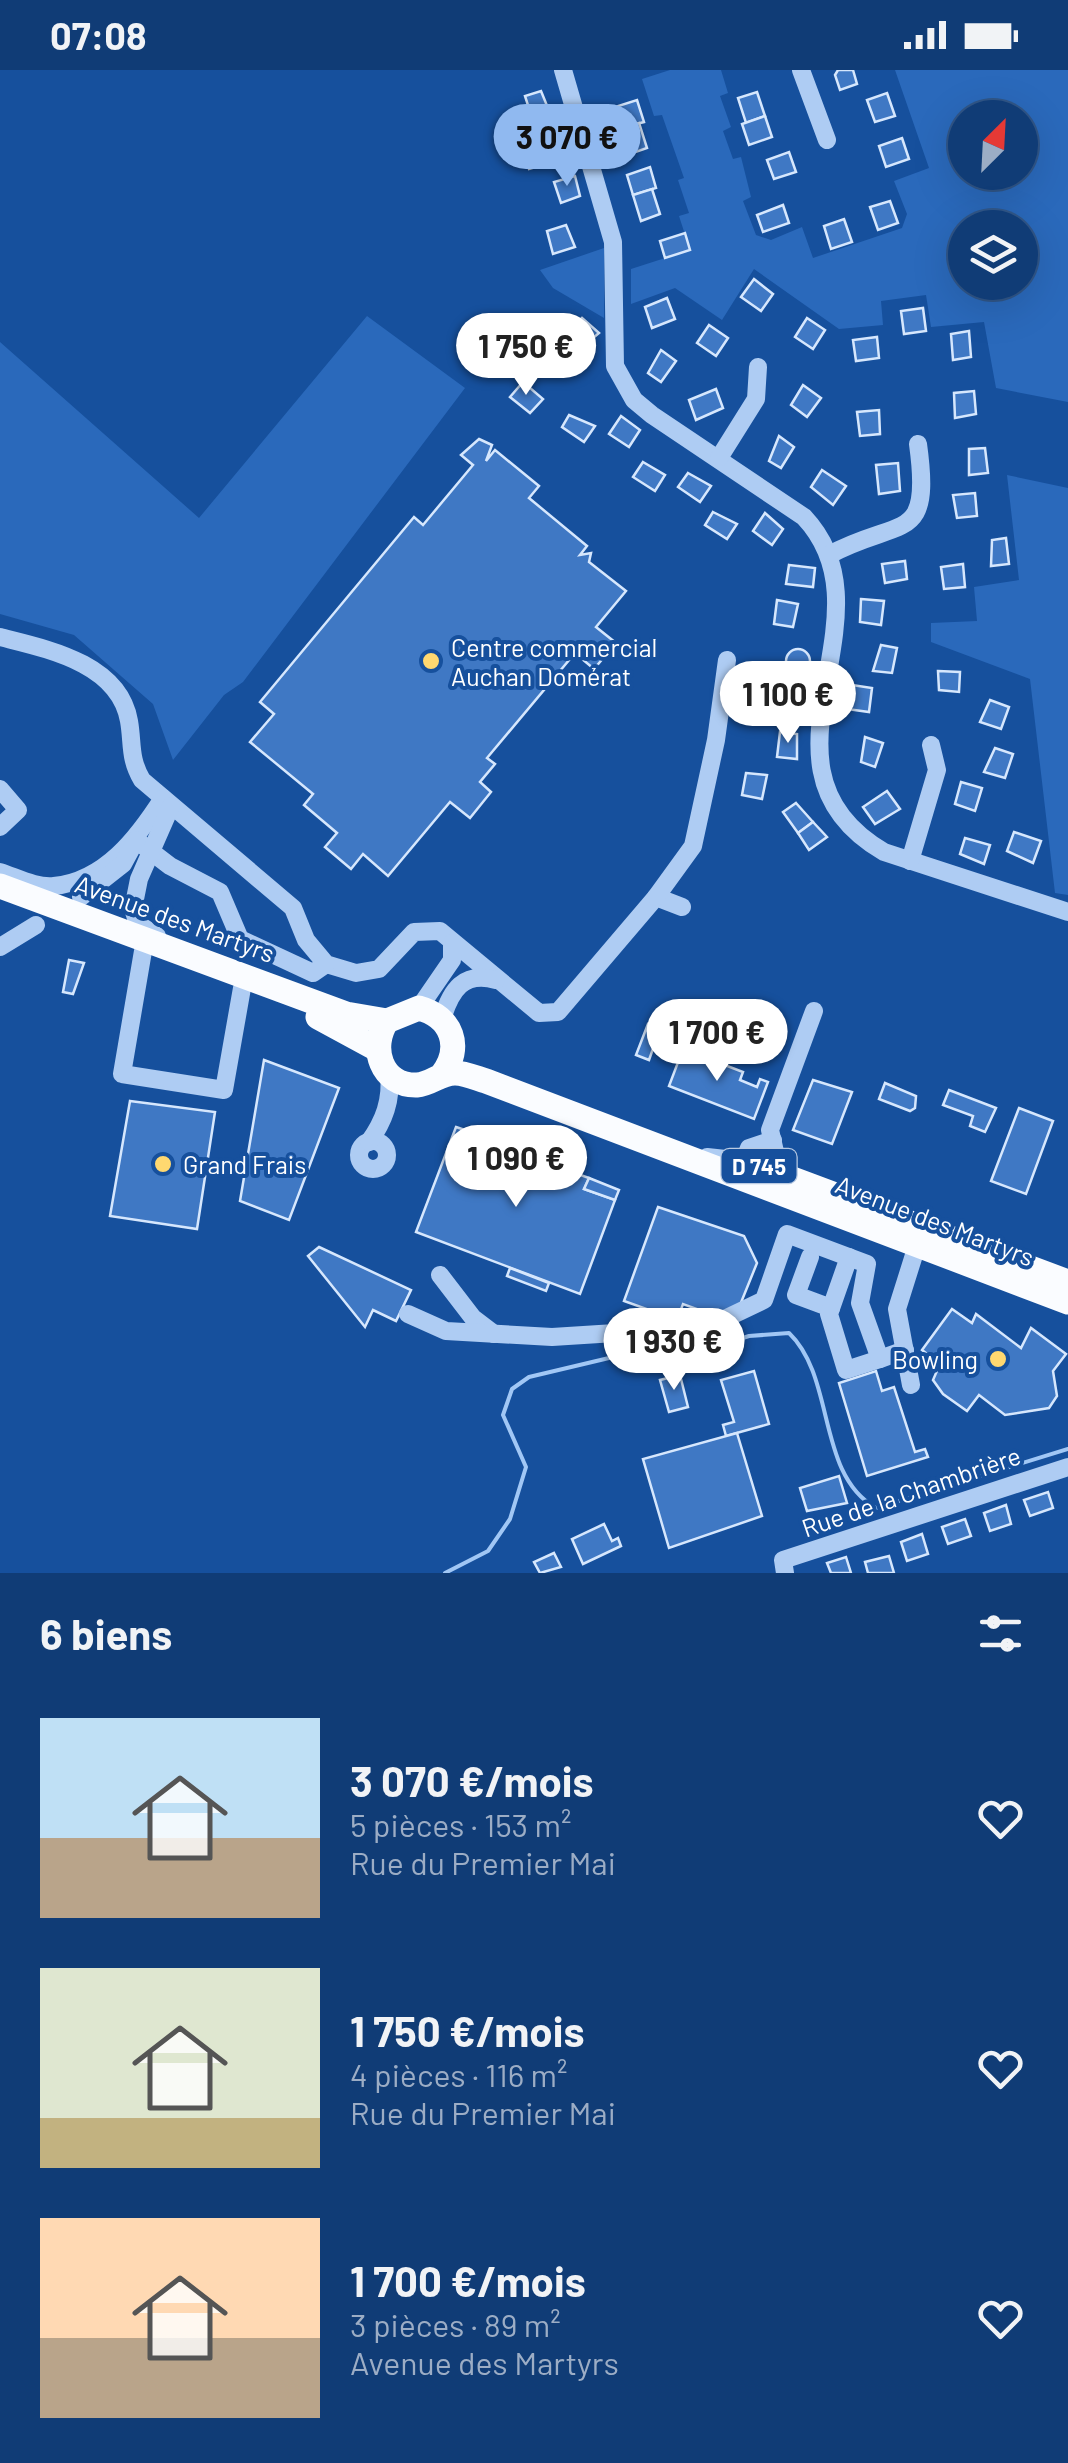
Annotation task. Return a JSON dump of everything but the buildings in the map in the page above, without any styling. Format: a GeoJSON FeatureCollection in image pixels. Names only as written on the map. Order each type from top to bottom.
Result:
{"type":"FeatureCollection","features":[{"type":"Feature","properties":{"kind":"main road","name":"Avenue des Martyrs"},"geometry":{"type":"LineString","coordinates":[[4,896],[250,984],[329,1021],[377,1049]]}},
{"type":"Feature","properties":{"kind":"main road","name":"Avenue des Martyrs"},"geometry":{"type":"LineString","coordinates":[[4,896],[143,951],[346,1014],[387,1021]]}},
{"type":"Feature","properties":{"kind":"main road"},"geometry":{"type":"LineString","coordinates":[[407,1009],[430,1014],[454,1042],[449,1065],[430,1080],[389,1074],[377,1049],[387,1021],[407,1009]]}},
{"type":"Feature","properties":{"kind":"main road","name":"Avenue des Martyrs"},"geometry":{"type":"LineString","coordinates":[[454,1042],[474,1058],[771,1170],[1068,1302]]}},
{"type":"Feature","properties":{"kind":"main road","name":"Avenue des Martyrs"},"geometry":{"type":"LineString","coordinates":[[430,1080],[454,1073],[486,1081],[919,1237],[1068,1282]]}},
{"type":"Feature","properties":{"kind":"street"},"geometry":{"type":"LineString","coordinates":[[563,70],[613,242],[615,366],[621,382],[652,414],[804,517],[829,555],[836,596],[818,760],[822,783],[842,821],[860,838],[910,861],[1068,912]]}},
{"type":"Feature","properties":{"kind":"street"},"geometry":{"type":"LineString","coordinates":[[802,70],[827,140]]}},
{"type":"Feature","properties":{"kind":"street"},"geometry":{"type":"LineString","coordinates":[[719,458],[756,399],[758,368]]}},
{"type":"Feature","properties":{"kind":"street"},"geometry":{"type":"LineString","coordinates":[[829,555],[853,542],[894,531],[915,518],[924,490],[918,444]]}},
{"type":"Feature","properties":{"kind":"street"},"geometry":{"type":"LineString","coordinates":[[0,637],[74,657],[102,678],[126,706],[132,764],[167,802],[293,908],[306,940],[326,964],[356,973],[379,969],[420,929],[440,931],[539,1013],[558,1012],[656,896],[692,846],[716,740],[728,660]]}},
{"type":"Feature","properties":{"kind":"street"},"geometry":{"type":"LineString","coordinates":[[910,861],[937,770],[932,745]]}},
{"type":"Feature","properties":{"kind":"street"},"geometry":{"type":"LineString","coordinates":[[0,788],[18,810],[0,826]]}},
{"type":"Feature","properties":{"kind":"street"},"geometry":{"type":"LineString","coordinates":[[143,951],[122,1074],[224,1090],[250,984],[138,924],[133,909],[144,846],[167,802]]}},
{"type":"Feature","properties":{"kind":"street"},"geometry":{"type":"LineString","coordinates":[[144,846],[170,866],[220,892],[240,938],[313,973],[326,964]]}},
{"type":"Feature","properties":{"kind":"street"},"geometry":{"type":"LineString","coordinates":[[0,872],[54,886],[144,846]]}},
{"type":"Feature","properties":{"kind":"street"},"geometry":{"type":"LineString","coordinates":[[81,897],[144,846]]}},
{"type":"Feature","properties":{"kind":"street"},"geometry":{"type":"LineString","coordinates":[[141,874],[158,864],[170,866]]}},
{"type":"Feature","properties":{"kind":"street"},"geometry":{"type":"LineString","coordinates":[[656,896],[682,907]]}},
{"type":"Feature","properties":{"kind":"street"},"geometry":{"type":"LineString","coordinates":[[0,946],[36,925]]}},
{"type":"Feature","properties":{"kind":"street"},"geometry":{"type":"LineString","coordinates":[[430,1014],[452,960],[452,944]]}},
{"type":"Feature","properties":{"kind":"street"},"geometry":{"type":"LineString","coordinates":[[430,1014],[469,977],[498,980]]}},
{"type":"Feature","properties":{"kind":"street"},"geometry":{"type":"LineString","coordinates":[[771,1170],[776,1156],[770,1130],[814,1011]]}},
{"type":"Feature","properties":{"kind":"street"},"geometry":{"type":"LineString","coordinates":[[389,1074],[389,1098],[376,1143],[397,1102],[430,1080]]}},
{"type":"Feature","properties":{"kind":"street"},"geometry":{"type":"LineString","coordinates":[[687,1156],[744,1160],[749,1148],[773,1140]]}},
{"type":"Feature","properties":{"kind":"street"},"geometry":{"type":"LineString","coordinates":[[408,1314],[446,1332],[552,1336],[716,1323],[764,1300],[787,1234],[868,1264],[860,1303],[880,1359]]}},
{"type":"Feature","properties":{"kind":"street"},"geometry":{"type":"LineString","coordinates":[[911,1385],[897,1309],[919,1237]]}},
{"type":"Feature","properties":{"kind":"street"},"geometry":{"type":"LineString","coordinates":[[849,1257],[831,1308],[846,1370],[905,1350]]}},
{"type":"Feature","properties":{"kind":"street"},"geometry":{"type":"LineString","coordinates":[[810,1258],[796,1295],[831,1308]]}},
{"type":"Feature","properties":{"kind":"street"},"geometry":{"type":"LineString","coordinates":[[440,1275],[473,1318],[495,1334]]}},
{"type":"Feature","properties":{"kind":"street","name":"Rue de la Chambrière"},"geometry":{"type":"LineString","coordinates":[[785,1573],[783,1560],[1068,1467]]}},
{"type":"Feature","properties":{"kind":"shaded area"},"geometry":{"type":"Polygon","coordinates":[[[670,70],[721,70],[728,93],[720,96],[731,127],[723,131],[733,159],[741,157],[751,197],[743,201],[756,235],[771,240],[802,227],[813,258],[902,228],[907,214],[894,181],[929,168],[895,70],[1068,70],[1068,402],[996,388],[984,322],[931,327],[926,295],[881,301],[883,325],[839,329],[754,269],[722,320],[675,288],[631,304],[631,269],[690,250],[679,216],[689,213],[678,180],[684,178],[662,115],[654,116],[642,79],[670,70]]]}},
{"type":"Feature","properties":{"kind":"shaded area"},"geometry":{"type":"Polygon","coordinates":[[[604,248],[604,318],[553,288],[540,270],[604,248]]]}},
{"type":"Feature","properties":{"kind":"shaded area"},"geometry":{"type":"Polygon","coordinates":[[[367,316],[465,388],[243,682],[224,695],[173,760],[153,704],[74,635],[0,614],[0,342],[199,518],[367,316]]]}},
{"type":"Feature","properties":{"kind":"shaded area"},"geometry":{"type":"Polygon","coordinates":[[[1007,475],[1068,488],[1068,895],[1055,893],[1030,679],[931,642],[931,623],[977,621],[974,587],[1019,580],[1007,475]]]}},
{"type":"Feature","properties":{"kind":"waterway"},"geometry":{"type":"LineString","coordinates":[[445,1573],[488,1551],[510,1519],[526,1467],[503,1415],[512,1389],[529,1377],[609,1358],[696,1353],[749,1336],[789,1333],[804,1352],[814,1375],[844,1473],[857,1493],[876,1508],[1068,1449]]}},
{"type":"Feature","properties":{"kind":"place","name":"Centre commercial Auchan Domérat"},"geometry":{"type":"Point","coordinates":[431,661]}},
{"type":"Feature","properties":{"kind":"place","name":"Grand Frais"},"geometry":{"type":"Point","coordinates":[163,1164]}},
{"type":"Feature","properties":{"kind":"place","name":"Bowling"},"geometry":{"type":"Point","coordinates":[998,1359]}}]}
